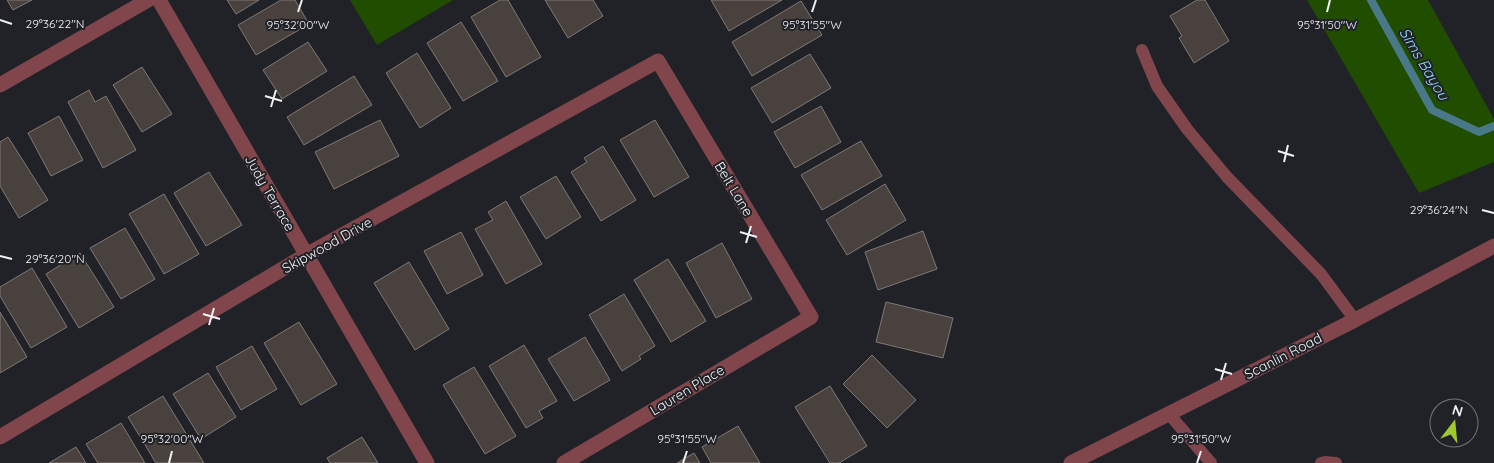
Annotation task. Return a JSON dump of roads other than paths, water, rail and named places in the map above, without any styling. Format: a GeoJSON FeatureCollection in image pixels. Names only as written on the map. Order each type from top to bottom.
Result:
{"type":"FeatureCollection","features":[{"type":"Feature","properties":{"kind":"street"},"geometry":{"type":"LineString","coordinates":[[0,85],[148,0]]}},
{"type":"Feature","properties":{"kind":"street","name":"Judy Terrace"},"geometry":{"type":"LineString","coordinates":[[159,0],[427,463]]}},
{"type":"Feature","properties":{"kind":"street","name":"Skipwood Drive"},"geometry":{"type":"LineString","coordinates":[[0,437],[306,255],[658,61]]}},
{"type":"Feature","properties":{"kind":"street","name":"Belt Lane"},"geometry":{"type":"LineString","coordinates":[[658,61],[811,317]]}},
{"type":"Feature","properties":{"kind":"street","name":"Scanlin Road"},"geometry":{"type":"LineString","coordinates":[[1071,463],[1355,320],[1494,246]]}},
{"type":"Feature","properties":{"kind":"street","name":"Lauren Place"},"geometry":{"type":"LineString","coordinates":[[564,463],[811,317]]}},
{"type":"Feature","properties":{"kind":"lane"},"geometry":{"type":"LineString","coordinates":[[1142,50],[1157,86],[1187,129],[1233,183],[1321,274],[1355,320]]}},
{"type":"Feature","properties":{"kind":"lane"},"geometry":{"type":"LineString","coordinates":[[1169,414],[1211,463]]}},
{"type":"Feature","properties":{"kind":"lane"},"geometry":{"type":"LineString","coordinates":[[1321,463],[1336,463]]}},
{"type":"Feature","properties":{"kind":"waterway","name":"Sims Bayou"},"geometry":{"type":"LineString","coordinates":[[1371,0],[1432,110],[1479,132],[1494,126]]}}]}
